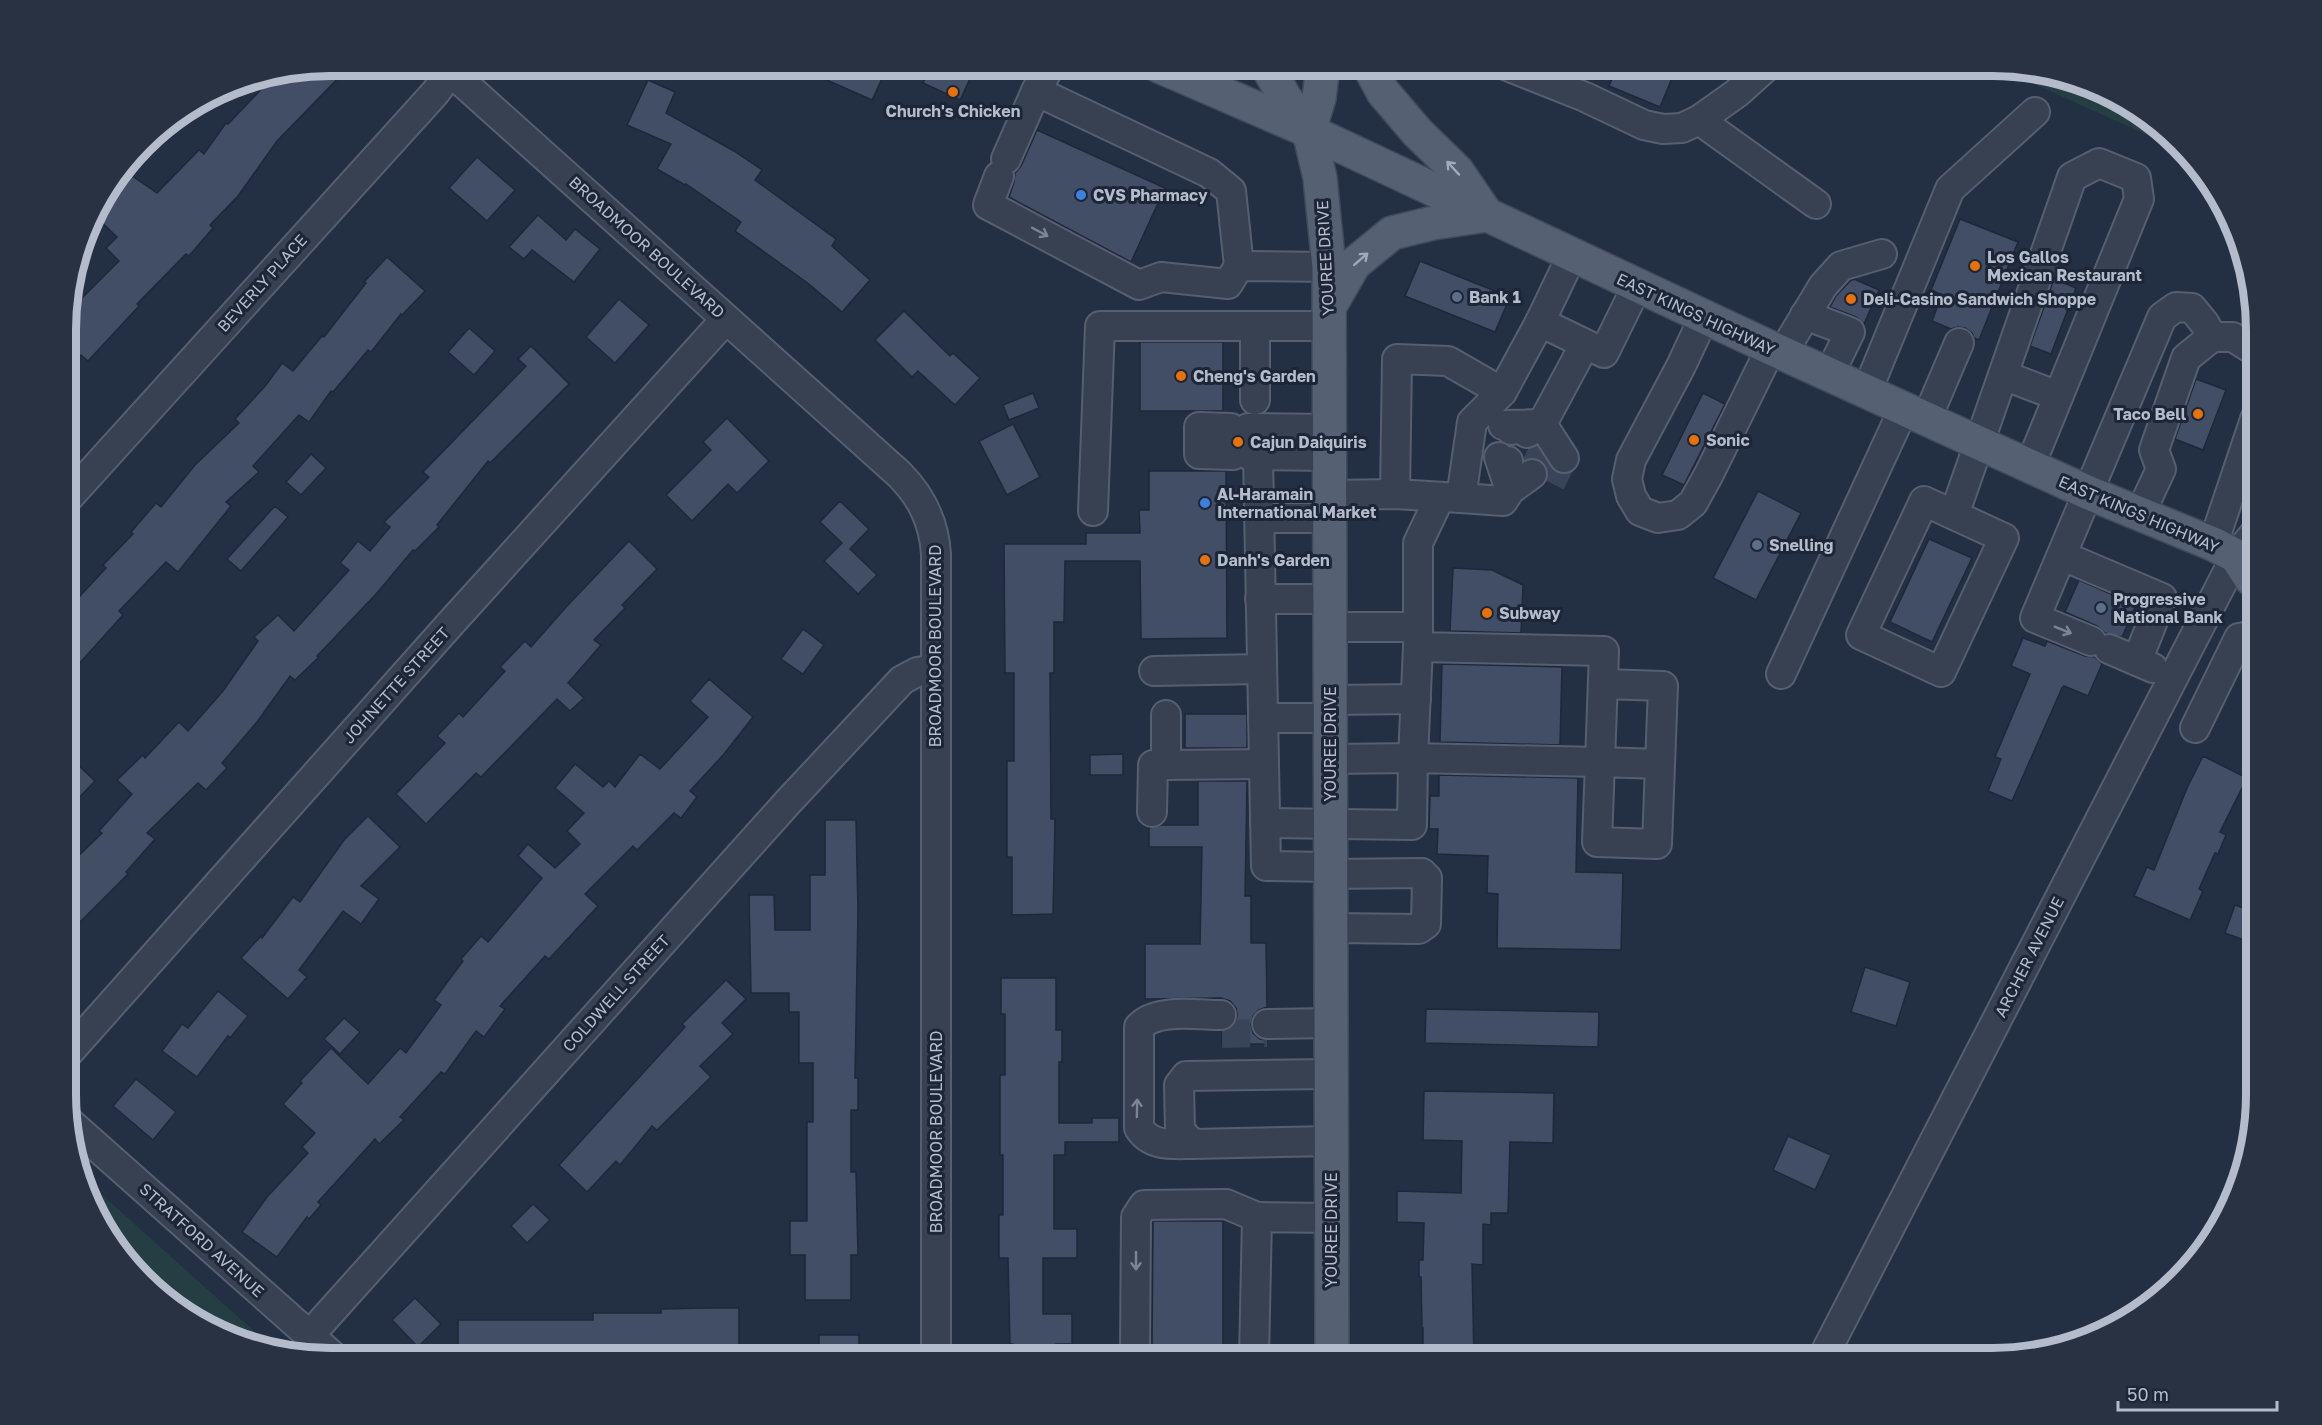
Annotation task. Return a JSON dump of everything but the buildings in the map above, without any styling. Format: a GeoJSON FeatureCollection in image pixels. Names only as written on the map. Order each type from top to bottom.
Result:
{"type":"FeatureCollection","features":[{"type":"Feature","properties":{"kind":"main road","name":"EAST KINGS HIGHWAY"},"geometry":{"type":"LineString","coordinates":[[1183,76],[1309,131],[1777,351],[2089,493],[2140,514],[2240,547],[2246,563]]}},
{"type":"Feature","properties":{"kind":"main road","name":"YOUREE DRIVE"},"geometry":{"type":"LineString","coordinates":[[1273,76],[1285,98],[1309,131],[1320,178],[1329,267],[1332,1348]]}},
{"type":"Feature","properties":{"kind":"main road"},"geometry":{"type":"LineString","coordinates":[[1309,131],[1319,98],[1322,76]]}},
{"type":"Feature","properties":{"kind":"main road"},"geometry":{"type":"LineString","coordinates":[[1329,317],[1354,264],[1392,233],[1433,223],[1486,215],[1457,171],[1417,132],[1383,92],[1374,76]]}},
{"type":"Feature","properties":{"kind":"street","name":"BEVERLY PLACE"},"geometry":{"type":"LineString","coordinates":[[76,489],[435,93],[448,76]]}},
{"type":"Feature","properties":{"kind":"street","name":"BROADMOOR BOULEVARD"},"geometry":{"type":"LineString","coordinates":[[461,76],[899,474],[919,496],[931,522],[935,536],[936,1348]]}},
{"type":"Feature","properties":{"kind":"street"},"geometry":{"type":"LineString","coordinates":[[1036,91],[1209,173],[1232,191],[1239,266],[1228,284],[1161,277],[1139,285],[988,205],[1036,91],[1044,76]]}},
{"type":"Feature","properties":{"kind":"street"},"geometry":{"type":"LineString","coordinates":[[1532,76],[1585,97],[1644,125],[1663,129],[1682,128],[1699,120],[1737,93],[1756,76]]}},
{"type":"Feature","properties":{"kind":"street"},"geometry":{"type":"LineString","coordinates":[[1867,392],[1950,189],[2035,112]]}},
{"type":"Feature","properties":{"kind":"street"},"geometry":{"type":"LineString","coordinates":[[1699,120],[1816,204]]}},
{"type":"Feature","properties":{"kind":"street"},"geometry":{"type":"LineString","coordinates":[[1954,515],[2072,177],[2099,163],[2136,178],[2139,199],[2030,466]]}},
{"type":"Feature","properties":{"kind":"street"},"geometry":{"type":"LineString","coordinates":[[1704,317],[1631,460],[1627,479],[1631,496],[1640,511],[1658,518],[1678,515],[1693,502],[1777,351],[1805,315],[1823,286],[1840,266],[1882,254]]}},
{"type":"Feature","properties":{"kind":"street"},"geometry":{"type":"LineString","coordinates":[[1265,822],[1412,825],[1418,637],[1418,543],[1450,497],[1473,422],[1502,392],[1540,322],[1572,255]]}},
{"type":"Feature","properties":{"kind":"street"},"geometry":{"type":"LineString","coordinates":[[1239,266],[1329,267]]}},
{"type":"Feature","properties":{"kind":"street"},"geometry":{"type":"LineString","coordinates":[[1540,322],[1604,353],[1637,286]]}},
{"type":"Feature","properties":{"kind":"street"},"geometry":{"type":"LineString","coordinates":[[2212,337],[2192,308],[2176,307],[2162,316],[2035,618],[2176,675],[2219,677]]}},
{"type":"Feature","properties":{"kind":"street"},"geometry":{"type":"LineString","coordinates":[[1805,315],[1850,332],[1829,375]]}},
{"type":"Feature","properties":{"kind":"street"},"geometry":{"type":"LineString","coordinates":[[1093,511],[1100,326],[1255,326],[1329,317]]}},
{"type":"Feature","properties":{"kind":"street","name":"JOHNETTE STREET"},"geometry":{"type":"LineString","coordinates":[[76,1044],[726,319]]}},
{"type":"Feature","properties":{"kind":"street"},"geometry":{"type":"LineString","coordinates":[[1255,326],[1255,400]]}},
{"type":"Feature","properties":{"kind":"street"},"geometry":{"type":"LineString","coordinates":[[2140,514],[2161,469],[2154,450],[2186,358],[2212,337],[2233,337],[2246,345]]}},
{"type":"Feature","properties":{"kind":"street"},"geometry":{"type":"LineString","coordinates":[[1781,674],[1915,413],[1959,343]]}},
{"type":"Feature","properties":{"kind":"street"},"geometry":{"type":"LineString","coordinates":[[1534,439],[1585,344]]}},
{"type":"Feature","properties":{"kind":"street"},"geometry":{"type":"LineString","coordinates":[[1395,494],[1397,359],[1448,361],[1502,392]]}},
{"type":"Feature","properties":{"kind":"street"},"geometry":{"type":"LineString","coordinates":[[2003,375],[2058,396]]}},
{"type":"Feature","properties":{"kind":"street"},"geometry":{"type":"LineString","coordinates":[[1329,442],[1244,444],[1259,518],[1266,866],[1422,873],[1427,878],[1426,924],[1419,929],[1330,928]]}},
{"type":"Feature","properties":{"kind":"street"},"geometry":{"type":"LineString","coordinates":[[1259,518],[1395,494],[1503,501],[1519,471]]}},
{"type":"Feature","properties":{"kind":"street","name":"ARCHER AVENUE"},"geometry":{"type":"LineString","coordinates":[[1828,1348],[2240,547],[2246,496]]}},
{"type":"Feature","properties":{"kind":"street"},"geometry":{"type":"LineString","coordinates":[[1924,501],[1954,515],[2004,538],[1941,672],[1861,635],[1924,501]]}},
{"type":"Feature","properties":{"kind":"street"},"geometry":{"type":"LineString","coordinates":[[2063,556],[2162,598],[2137,661]]}},
{"type":"Feature","properties":{"kind":"street"},"geometry":{"type":"LineString","coordinates":[[1260,599],[1330,613],[1418,637],[1604,651],[1597,842],[1657,844],[1663,686],[1604,684]]}},
{"type":"Feature","properties":{"kind":"street"},"geometry":{"type":"LineString","coordinates":[[2176,675],[2200,718],[2239,638],[2246,637]]}},
{"type":"Feature","properties":{"kind":"street","name":"COLDWELL STREET"},"geometry":{"type":"LineString","coordinates":[[309,1336],[772,820],[902,680],[917,672],[935,669]]}},
{"type":"Feature","properties":{"kind":"street"},"geometry":{"type":"LineString","coordinates":[[1154,671],[1262,669]]}},
{"type":"Feature","properties":{"kind":"street"},"geometry":{"type":"LineString","coordinates":[[1263,717],[1416,699]]}},
{"type":"Feature","properties":{"kind":"street"},"geometry":{"type":"LineString","coordinates":[[1166,715],[1166,765]]}},
{"type":"Feature","properties":{"kind":"street"},"geometry":{"type":"LineString","coordinates":[[1330,759],[1413,758],[1660,764]]}},
{"type":"Feature","properties":{"kind":"street"},"geometry":{"type":"LineString","coordinates":[[1152,812],[1153,765],[1264,764]]}},
{"type":"Feature","properties":{"kind":"street"},"geometry":{"type":"LineString","coordinates":[[1221,1024],[1156,1015],[1146,1019],[1139,1027],[1139,1128],[1150,1140],[1159,1144],[1331,1142]]}},
{"type":"Feature","properties":{"kind":"street"},"geometry":{"type":"LineString","coordinates":[[1272,1024],[1330,1023]]}},
{"type":"Feature","properties":{"kind":"street"},"geometry":{"type":"LineString","coordinates":[[1192,1144],[1180,1131],[1179,1084],[1186,1076],[1331,1074]]}},
{"type":"Feature","properties":{"kind":"street","name":"STRATFORD AVENUE"},"geometry":{"type":"LineString","coordinates":[[79,1130],[323,1348]]}},
{"type":"Feature","properties":{"kind":"street"},"geometry":{"type":"LineString","coordinates":[[1135,1348],[1136,1218],[1144,1205],[1226,1204],[1257,1218],[1331,1218]]}},
{"type":"Feature","properties":{"kind":"street"},"geometry":{"type":"LineString","coordinates":[[1254,1348],[1257,1218]]}},
{"type":"Feature","properties":{"kind":"green space"},"geometry":{"type":"Polygon","coordinates":[[[2022,79],[2057,85],[2104,103],[2132,119],[2160,141],[2022,79]]]}},
{"type":"Feature","properties":{"kind":"green space"},"geometry":{"type":"Polygon","coordinates":[[[95,1188],[263,1339],[218,1322],[190,1306],[163,1285],[140,1262],[119,1235],[95,1188]]]}},
{"type":"Feature","properties":{"kind":"tunnel"},"geometry":{"type":"LineString","coordinates":[[1532,474],[1544,447]]}},
{"type":"Feature","properties":{"kind":"tunnel"},"geometry":{"type":"LineString","coordinates":[[1551,483],[1564,458]]}},
{"type":"Feature","properties":{"kind":"tunnel"},"geometry":{"type":"LineString","coordinates":[[1222,1034],[1267,1033]]}},
{"type":"Feature","properties":{"kind":"place","name":"Church's Chicken"},"geometry":{"type":"Point","coordinates":[953,92]}},
{"type":"Feature","properties":{"kind":"place","name":"CVS Pharmacy"},"geometry":{"type":"Point","coordinates":[1081,195]}},
{"type":"Feature","properties":{"kind":"place","name":"Los Gallos Mexican Restaurant"},"geometry":{"type":"Point","coordinates":[1975,266]}},
{"type":"Feature","properties":{"kind":"place","name":"Bank 1"},"geometry":{"type":"Point","coordinates":[1457,297]}},
{"type":"Feature","properties":{"kind":"place","name":"Deli-Casino Sandwich Shoppe"},"geometry":{"type":"Point","coordinates":[1851,299]}},
{"type":"Feature","properties":{"kind":"place","name":"Cheng's Garden"},"geometry":{"type":"Point","coordinates":[1181,376]}},
{"type":"Feature","properties":{"kind":"place","name":"Taco Bell"},"geometry":{"type":"Point","coordinates":[2198,414]}},
{"type":"Feature","properties":{"kind":"place","name":"Sonic"},"geometry":{"type":"Point","coordinates":[1694,440]}},
{"type":"Feature","properties":{"kind":"place","name":"Cajun Daiquiris"},"geometry":{"type":"Point","coordinates":[1238,442]}},
{"type":"Feature","properties":{"kind":"place","name":"Al-Haramain International Market"},"geometry":{"type":"Point","coordinates":[1205,503]}},
{"type":"Feature","properties":{"kind":"place","name":"Snelling"},"geometry":{"type":"Point","coordinates":[1757,545]}},
{"type":"Feature","properties":{"kind":"place","name":"Danh's Garden"},"geometry":{"type":"Point","coordinates":[1205,560]}},
{"type":"Feature","properties":{"kind":"place","name":"Progressive National Bank"},"geometry":{"type":"Point","coordinates":[2101,608]}},
{"type":"Feature","properties":{"kind":"place","name":"Subway"},"geometry":{"type":"Point","coordinates":[1487,613]}}]}
